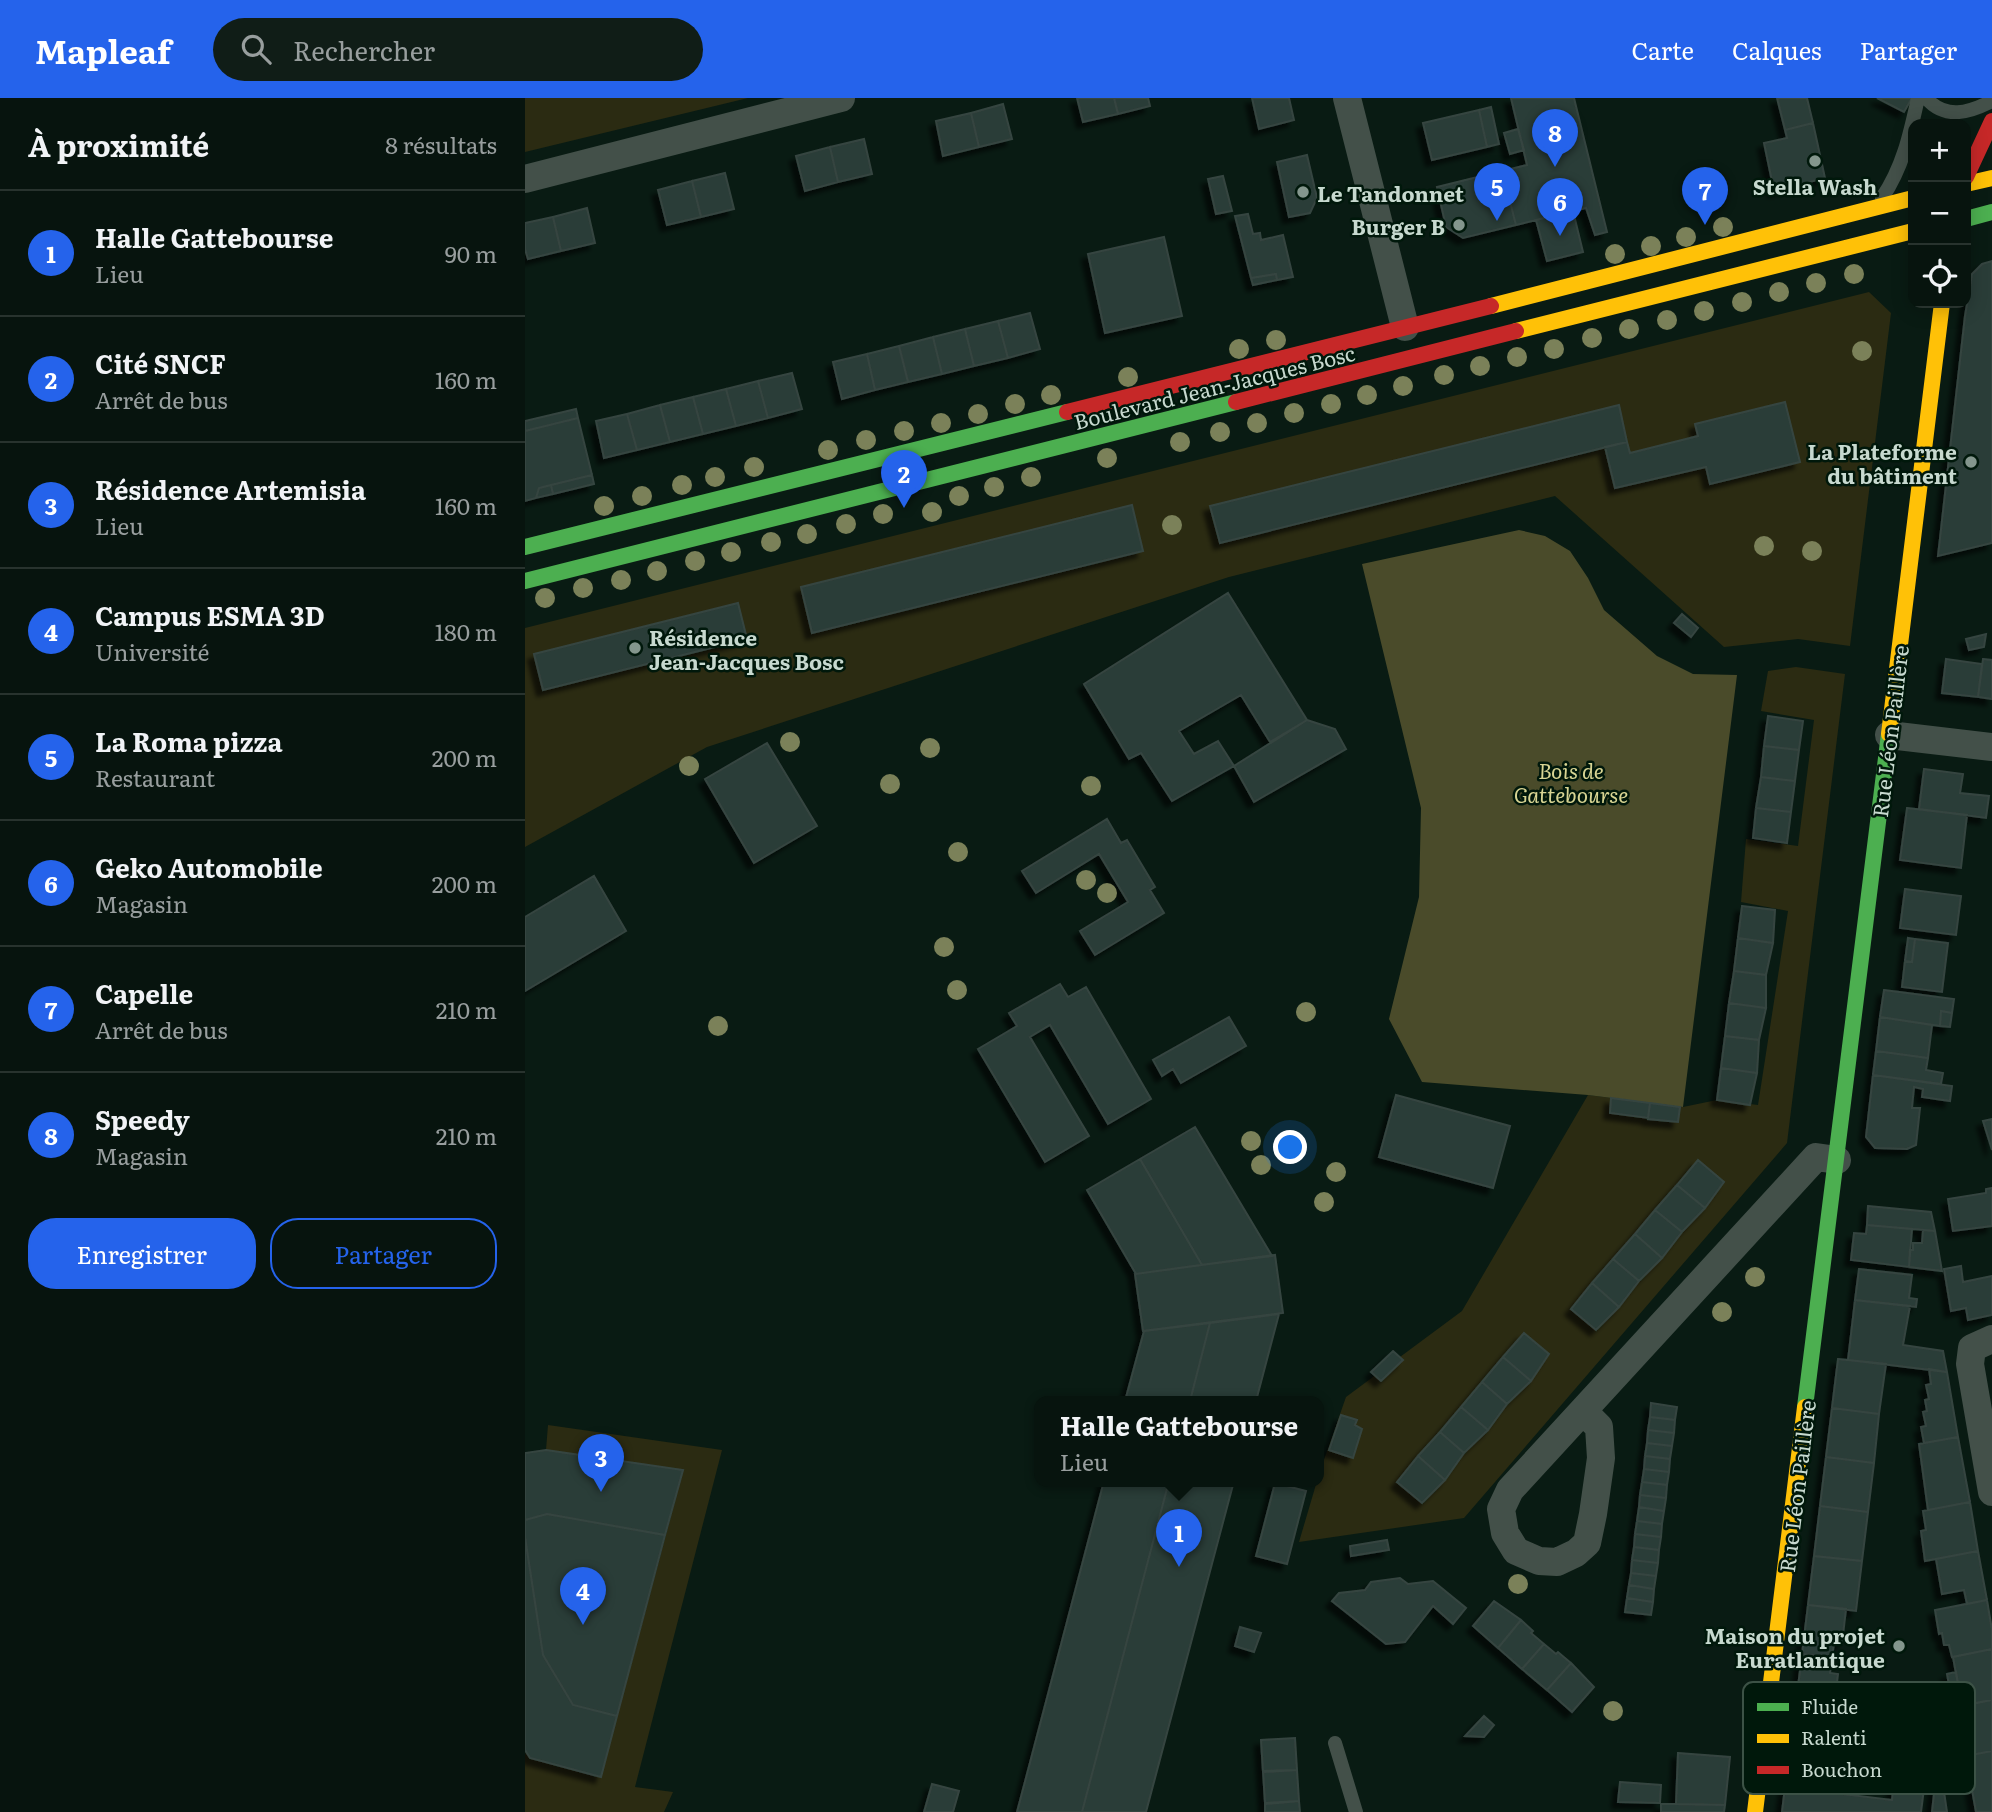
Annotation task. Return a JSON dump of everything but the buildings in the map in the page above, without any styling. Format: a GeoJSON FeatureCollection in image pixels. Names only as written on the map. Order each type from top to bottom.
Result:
{"type":"FeatureCollection","features":[{"type":"Feature","properties":{"kind":"main road"},"geometry":{"type":"LineString","coordinates":[[1971,166],[1992,121]]}},
{"type":"Feature","properties":{"kind":"main road"},"geometry":{"type":"LineString","coordinates":[[1971,183],[1992,178]]}},
{"type":"Feature","properties":{"kind":"main road","name":"Boulevard Jean-Jacques Bosc"},"geometry":{"type":"LineString","coordinates":[[525,547],[1702,254],[1908,199]]}},
{"type":"Feature","properties":{"kind":"main road"},"geometry":{"type":"LineString","coordinates":[[1971,218],[1992,212]]}},
{"type":"Feature","properties":{"kind":"main road","name":"Boulevard Jean-Jacques Bosc"},"geometry":{"type":"LineString","coordinates":[[525,581],[1908,232]]}},
{"type":"Feature","properties":{"kind":"main road","name":"Rue Léon Paillère"},"geometry":{"type":"LineString","coordinates":[[1771,1682],[1941,308]]}},
{"type":"Feature","properties":{"kind":"main road","name":"Rue Léon Paillère"},"geometry":{"type":"LineString","coordinates":[[1755,1812],[1757,1794]]}},
{"type":"Feature","properties":{"kind":"street"},"geometry":{"type":"LineString","coordinates":[[525,179],[841,98]]}},
{"type":"Feature","properties":{"kind":"street"},"geometry":{"type":"LineString","coordinates":[[1347,98],[1405,327],[1415,335],[1461,347]]}},
{"type":"Feature","properties":{"kind":"street"},"geometry":{"type":"LineString","coordinates":[[1293,388],[1386,350],[1397,340],[1405,327]]}},
{"type":"Feature","properties":{"kind":"street"},"geometry":{"type":"LineString","coordinates":[[1889,735],[1992,747]]}},
{"type":"Feature","properties":{"kind":"street"},"geometry":{"type":"LineString","coordinates":[[1584,1412],[1599,1427],[1601,1458],[1587,1544],[1557,1562],[1539,1561],[1516,1551],[1505,1533],[1501,1509],[1510,1490],[1816,1157],[1837,1160]]}},
{"type":"Feature","properties":{"kind":"street"},"geometry":{"type":"LineString","coordinates":[[1982,1343],[1971,1364],[1992,1492]]}},
{"type":"Feature","properties":{"kind":"lane"},"geometry":{"type":"LineString","coordinates":[[1874,208],[1899,169],[1918,98]]}},
{"type":"Feature","properties":{"kind":"lane"},"geometry":{"type":"LineString","coordinates":[[1926,98],[1934,107],[1948,113],[1963,113],[1992,101]]}},
{"type":"Feature","properties":{"kind":"lane"},"geometry":{"type":"LineString","coordinates":[[1335,1743],[1356,1812]]}},
{"type":"Feature","properties":{"kind":"shaded area"},"geometry":{"type":"Polygon","coordinates":[[[525,98],[748,98],[525,152],[525,98]]]}},
{"type":"Feature","properties":{"kind":"shaded area"},"geometry":{"type":"Polygon","coordinates":[[[1869,292],[1891,313],[1850,646],[1798,639],[1724,647],[1555,496],[1229,577],[707,747],[525,847],[525,628],[1869,292]]]}},
{"type":"Feature","properties":{"kind":"shaded area"},"geometry":{"type":"Polygon","coordinates":[[[1796,667],[1845,674],[1787,1143],[1464,1518],[1299,1542],[1315,1487],[1324,1487],[1324,1460],[1346,1397],[1462,1311],[1588,1095],[1683,1107],[1717,1100],[1758,1105],[1788,911],[1741,902],[1746,839],[1798,846],[1814,720],[1761,711],[1768,671],[1796,667]]]}},
{"type":"Feature","properties":{"kind":"shaded area"},"geometry":{"type":"Polygon","coordinates":[[[548,1425],[722,1450],[635,1787],[673,1792],[664,1812],[525,1812],[525,1750],[530,1758],[601,1777],[683,1471],[546,1450],[548,1425]]]}},
{"type":"Feature","properties":{"kind":"green space","name":"Bois de Gattebourse"},"geometry":{"type":"Polygon","coordinates":[[[1519,530],[1545,536],[1570,551],[1588,578],[1604,610],[1657,656],[1693,674],[1737,675],[1683,1107],[1588,1095],[1422,1082],[1389,1019],[1419,897],[1421,808],[1362,564],[1519,530]]]}},
{"type":"Feature","properties":{"kind":"traffic: fast"},"geometry":{"type":"LineString","coordinates":[[1971,218],[1992,212]]}},
{"type":"Feature","properties":{"kind":"traffic: fast"},"geometry":{"type":"LineString","coordinates":[[525,581],[1236,402]]}},
{"type":"Feature","properties":{"kind":"traffic: fast"},"geometry":{"type":"LineString","coordinates":[[525,547],[1067,412]]}},
{"type":"Feature","properties":{"kind":"traffic: fast"},"geometry":{"type":"LineString","coordinates":[[1805,1407],[1889,734]]}},
{"type":"Feature","properties":{"kind":"traffic: slow"},"geometry":{"type":"LineString","coordinates":[[1971,183],[1992,178]]}},
{"type":"Feature","properties":{"kind":"traffic: slow"},"geometry":{"type":"LineString","coordinates":[[1491,306],[1908,199]]}},
{"type":"Feature","properties":{"kind":"traffic: slow"},"geometry":{"type":"LineString","coordinates":[[1516,331],[1908,232]]}},
{"type":"Feature","properties":{"kind":"traffic: slow"},"geometry":{"type":"LineString","coordinates":[[1889,734],[1941,308]]}},
{"type":"Feature","properties":{"kind":"traffic: slow"},"geometry":{"type":"LineString","coordinates":[[1771,1682],[1805,1407]]}},
{"type":"Feature","properties":{"kind":"traffic: slow"},"geometry":{"type":"LineString","coordinates":[[1755,1812],[1757,1794]]}},
{"type":"Feature","properties":{"kind":"traffic: jam"},"geometry":{"type":"LineString","coordinates":[[1971,166],[1992,121]]}},
{"type":"Feature","properties":{"kind":"traffic: jam"},"geometry":{"type":"LineString","coordinates":[[1067,412],[1491,306]]}},
{"type":"Feature","properties":{"kind":"traffic: jam"},"geometry":{"type":"LineString","coordinates":[[1236,402],[1516,331]]}},
{"type":"Feature","properties":{"kind":"place","name":"Stella Wash"},"geometry":{"type":"Point","coordinates":[1815,161]}},
{"type":"Feature","properties":{"kind":"place","name":"Speedy"},"geometry":{"type":"Point","coordinates":[1555,167]}},
{"type":"Feature","properties":{"kind":"place","name":"Le Tandonnet"},"geometry":{"type":"Point","coordinates":[1303,192]}},
{"type":"Feature","properties":{"kind":"place","name":"La Roma pizza"},"geometry":{"type":"Point","coordinates":[1497,221]}},
{"type":"Feature","properties":{"kind":"place","name":"Burger B"},"geometry":{"type":"Point","coordinates":[1459,225]}},
{"type":"Feature","properties":{"kind":"place","name":"Capelle"},"geometry":{"type":"Point","coordinates":[1705,225]}},
{"type":"Feature","properties":{"kind":"place","name":"Geko Automobile"},"geometry":{"type":"Point","coordinates":[1560,236]}},
{"type":"Feature","properties":{"kind":"place","name":"La Plateforme du bâtiment"},"geometry":{"type":"Point","coordinates":[1971,462]}},
{"type":"Feature","properties":{"kind":"place","name":"Cité SNCF"},"geometry":{"type":"Point","coordinates":[904,508]}},
{"type":"Feature","properties":{"kind":"place","name":"Résidence Jean-Jacques Bosc"},"geometry":{"type":"Point","coordinates":[635,648]}},
{"type":"Feature","properties":{"kind":"place","name":"Résidence Artemisia"},"geometry":{"type":"Point","coordinates":[601,1492]}},
{"type":"Feature","properties":{"kind":"place","name":"Halle Gattebourse"},"geometry":{"type":"Point","coordinates":[1179,1567]}},
{"type":"Feature","properties":{"kind":"place","name":"Campus ESMA 3D"},"geometry":{"type":"Point","coordinates":[583,1625]}},
{"type":"Feature","properties":{"kind":"place","name":"Maison du projet Euratlantique"},"geometry":{"type":"Point","coordinates":[1899,1646]}}]}
